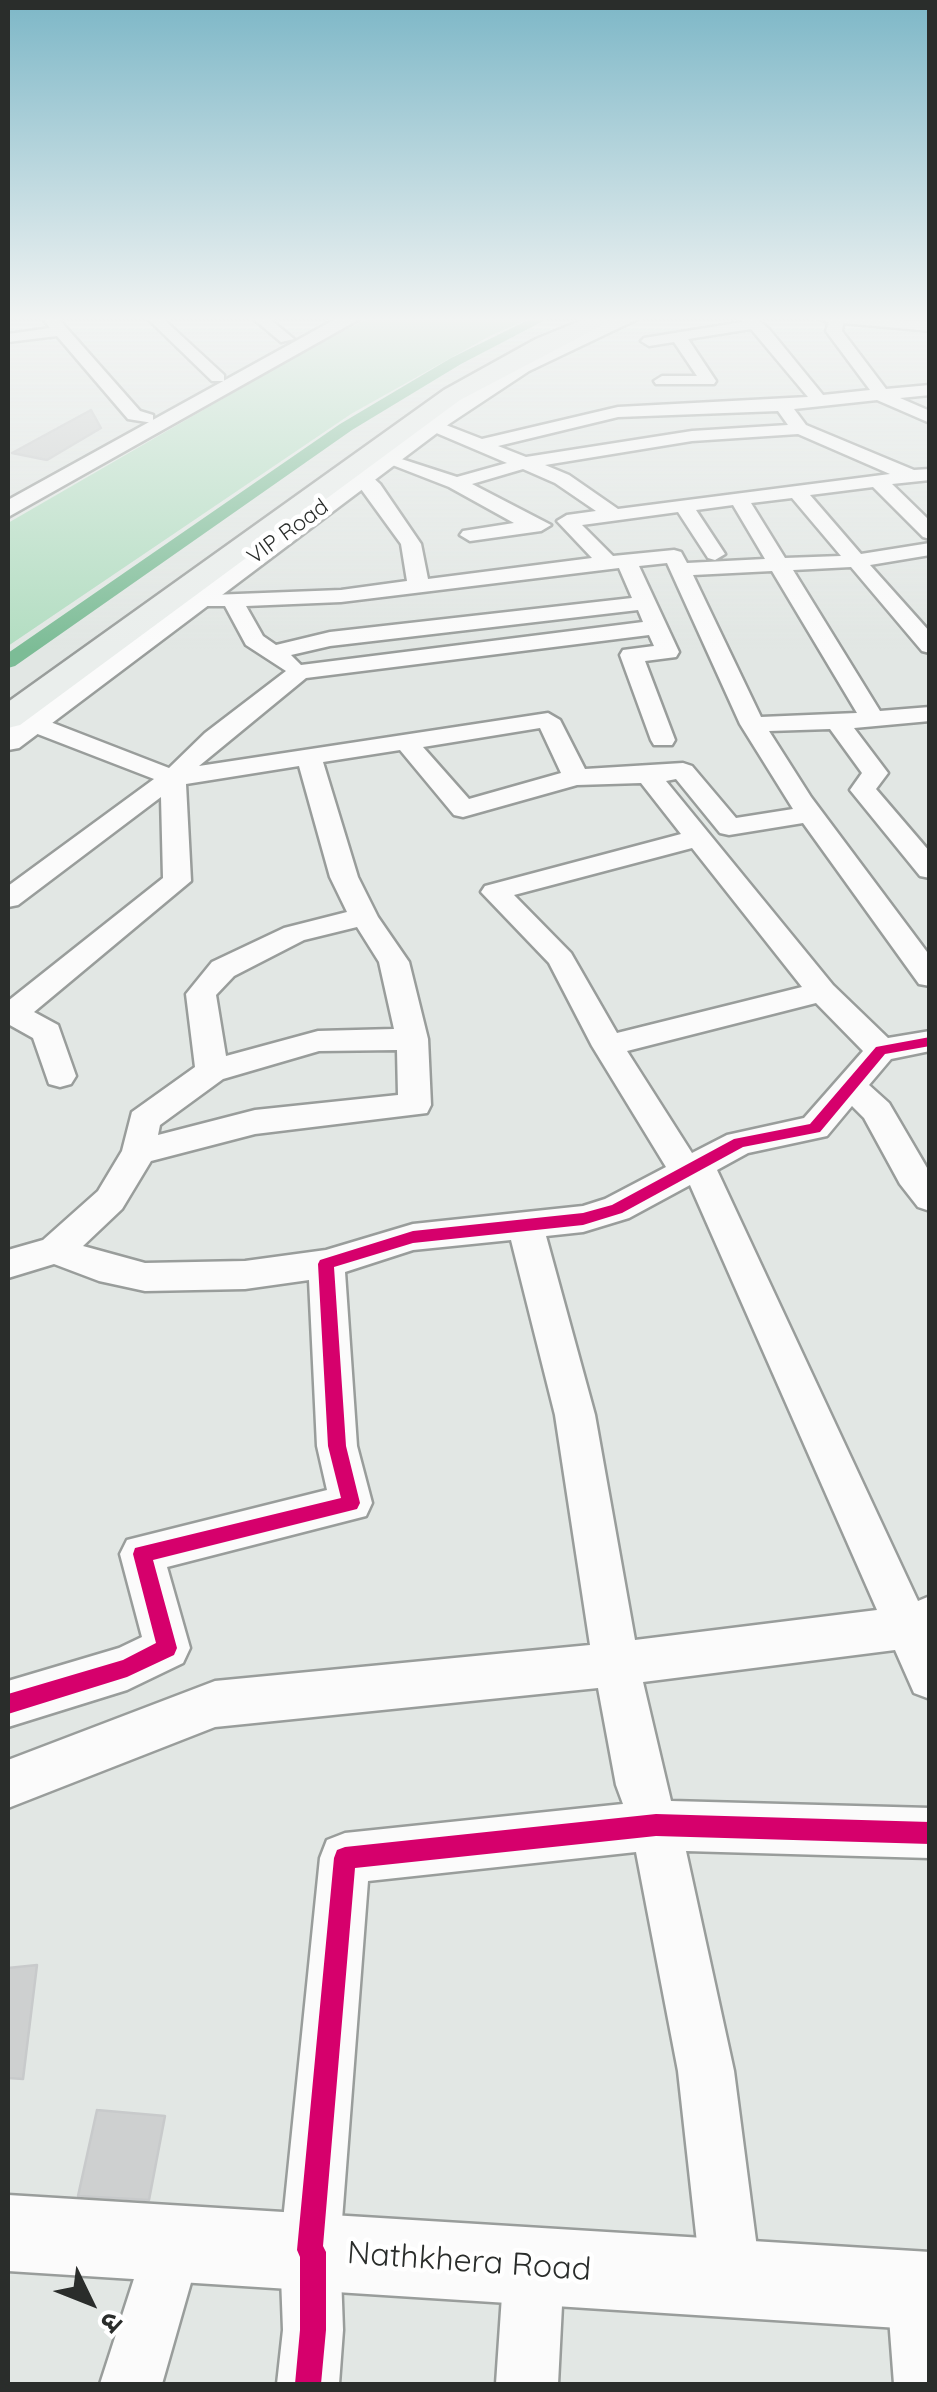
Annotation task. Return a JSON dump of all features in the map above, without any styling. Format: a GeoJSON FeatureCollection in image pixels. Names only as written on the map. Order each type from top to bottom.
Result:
{"type":"FeatureCollection","features":[{"type":"Feature","properties":{"kind":"main road","name":"VIP Road"},"geometry":{"type":"LineString","coordinates":[[8,688],[376,428]]}},
{"type":"Feature","properties":{"kind":"main road","name":"VIP Road"},"geometry":{"type":"LineString","coordinates":[[19,721],[409,428]]}},
{"type":"Feature","properties":{"kind":"street"},"geometry":{"type":"LineString","coordinates":[[8,498],[130,428]]}},
{"type":"Feature","properties":{"kind":"street"},"geometry":{"type":"LineString","coordinates":[[8,510],[155,428]]}},
{"type":"Feature","properties":{"kind":"street","name":"VIP Road"},"geometry":{"type":"LineString","coordinates":[[8,741],[19,721],[194,602],[429,428]]}},
{"type":"Feature","properties":{"kind":"street"},"geometry":{"type":"LineString","coordinates":[[440,428],[526,463],[590,495],[613,514]]}},
{"type":"Feature","properties":{"kind":"street"},"geometry":{"type":"LineString","coordinates":[[483,444],[552,428]]}},
{"type":"Feature","properties":{"kind":"street"},"geometry":{"type":"LineString","coordinates":[[456,483],[526,463],[692,436],[800,429],[922,476]]}},
{"type":"Feature","properties":{"kind":"street"},"geometry":{"type":"LineString","coordinates":[[386,460],[456,483],[534,526]]}},
{"type":"Feature","properties":{"kind":"street"},"geometry":{"type":"LineString","coordinates":[[470,535],[922,476]]}},
{"type":"Feature","properties":{"kind":"street"},"geometry":{"type":"LineString","coordinates":[[362,478],[411,544],[419,587]]}},
{"type":"Feature","properties":{"kind":"street"},"geometry":{"type":"LineString","coordinates":[[878,482],[930,534]]}},
{"type":"Feature","properties":{"kind":"street"},"geometry":{"type":"LineString","coordinates":[[798,492],[930,646]]}},
{"type":"Feature","properties":{"kind":"street"},"geometry":{"type":"LineString","coordinates":[[738,499],[873,719]]}},
{"type":"Feature","properties":{"kind":"street"},"geometry":{"type":"LineString","coordinates":[[684,506],[715,554]]}},
{"type":"Feature","properties":{"kind":"street"},"geometry":{"type":"LineString","coordinates":[[567,521],[617,561],[646,602],[668,652],[631,655],[663,740]]}},
{"type":"Feature","properties":{"kind":"street"},"geometry":{"type":"LineString","coordinates":[[681,570],[856,560],[930,549]]}},
{"type":"Feature","properties":{"kind":"street"},"geometry":{"type":"LineString","coordinates":[[194,602],[340,596],[674,556],[752,724],[810,814],[930,978]]}},
{"type":"Feature","properties":{"kind":"street"},"geometry":{"type":"LineString","coordinates":[[232,600],[254,640],[299,672]]}},
{"type":"Feature","properties":{"kind":"street"},"geometry":{"type":"LineString","coordinates":[[272,653],[330,639],[646,602]]}},
{"type":"Feature","properties":{"kind":"street"},"geometry":{"type":"LineString","coordinates":[[8,899],[130,806],[174,778],[214,738],[299,672],[656,627]]}},
{"type":"Feature","properties":{"kind":"street"},"geometry":{"type":"LineString","coordinates":[[752,724],[930,714]]}},
{"type":"Feature","properties":{"kind":"street"},"geometry":{"type":"LineString","coordinates":[[19,721],[174,778],[548,720],[576,777]]}},
{"type":"Feature","properties":{"kind":"street"},"geometry":{"type":"LineString","coordinates":[[836,722],[875,773],[863,790],[930,870]]}},
{"type":"Feature","properties":{"kind":"street"},"geometry":{"type":"LineString","coordinates":[[404,740],[463,809],[576,777],[683,771],[729,827],[810,814]]}},
{"type":"Feature","properties":{"kind":"street"},"geometry":{"type":"LineString","coordinates":[[139,1152],[255,1122],[416,1105],[412,1038],[394,962],[364,917],[344,877],[309,759]]}},
{"type":"Feature","properties":{"kind":"street"},"geometry":{"type":"LineString","coordinates":[[648,775],[822,992],[882,1050]]}},
{"type":"Feature","properties":{"kind":"street"},"geometry":{"type":"LineString","coordinates":[[60,1076],[47,1032],[11,1012],[177,881],[174,778]]}},
{"type":"Feature","properties":{"kind":"street"},"geometry":{"type":"LineString","coordinates":[[698,838],[495,892],[561,959],[608,1046],[692,1168],[917,1622],[930,1677]]}},
{"type":"Feature","properties":{"kind":"street"},"geometry":{"type":"LineString","coordinates":[[212,1071],[200,994],[223,969],[294,934],[364,917]]}},
{"type":"Feature","properties":{"kind":"street"},"geometry":{"type":"LineString","coordinates":[[608,1046],[822,992]]}},
{"type":"Feature","properties":{"kind":"street"},"geometry":{"type":"LineString","coordinates":[[8,1264],[55,1250],[110,1200],[139,1152],[144,1120],[212,1071],[318,1041],[412,1038]]}},
{"type":"Feature","properties":{"kind":"street"},"geometry":{"type":"LineString","coordinates":[[55,1250],[99,1267],[145,1277],[244,1276],[326,1264],[413,1238],[583,1219],[617,1209],[739,1144],[814,1128],[882,1050],[930,1041]]}},
{"type":"Feature","properties":{"kind":"street"},"geometry":{"type":"LineString","coordinates":[[850,1086],[878,1111],[912,1174],[930,1198]]}},
{"type":"Feature","properties":{"kind":"street"},"geometry":{"type":"LineString","coordinates":[[526,1223],[574,1415],[640,1785],[656,1825],[706,2071],[731,2279]]}},
{"type":"Feature","properties":{"kind":"street"},"geometry":{"type":"LineString","coordinates":[[8,1704],[127,1668],[167,1648],[142,1554],[351,1503],[337,1446],[326,1264]]}},
{"type":"Feature","properties":{"kind":"street"},"geometry":{"type":"LineString","coordinates":[[8,1784],[216,1704],[616,1664],[917,1622]]}},
{"type":"Feature","properties":{"kind":"street"},"geometry":{"type":"LineString","coordinates":[[308,2384],[313,2252],[310,2250],[345,1858],[656,1825],[930,1833]]}},
{"type":"Feature","properties":{"kind":"street","name":"Nathkhera Road"},"geometry":{"type":"LineString","coordinates":[[8,2234],[923,2291]]}},
{"type":"Feature","properties":{"kind":"street"},"geometry":{"type":"LineString","coordinates":[[130,2384],[172,2244]]}},
{"type":"Feature","properties":{"kind":"street"},"geometry":{"type":"LineString","coordinates":[[528,2384],[534,2266]]}},
{"type":"Feature","properties":{"kind":"street"},"geometry":{"type":"LineString","coordinates":[[923,2291],[926,2384]]}},
{"type":"Feature","properties":{"kind":"green space"},"geometry":{"type":"Polygon","coordinates":[[[173,428],[331,428],[8,646],[8,523],[173,428]]]}},
{"type":"Feature","properties":{"kind":"building"},"geometry":{"type":"Polygon","coordinates":[[[59,428],[101,428],[47,460],[12,453],[59,428]]]}},
{"type":"Feature","properties":{"kind":"building"},"geometry":{"type":"Polygon","coordinates":[[[37,1965],[23,2079],[8,2078],[8,1968],[37,1965]]]}},
{"type":"Feature","properties":{"kind":"building"},"geometry":{"type":"Polygon","coordinates":[[[97,2110],[165,2116],[149,2200],[78,2196],[97,2110]]]}},
{"type":"Feature","properties":{"kind":"waterway"},"geometry":{"type":"LineString","coordinates":[[8,662],[345,428]]}},
{"type":"Feature","properties":{"kind":"cycle path"},"geometry":{"type":"LineString","coordinates":[[8,1704],[127,1668],[167,1648],[142,1554],[351,1503],[337,1446],[326,1264],[413,1237],[583,1219],[617,1209],[739,1143],[815,1128],[881,1050],[930,1041]]}},
{"type":"Feature","properties":{"kind":"cycle path"},"geometry":{"type":"LineString","coordinates":[[308,2384],[313,2330],[310,2250],[345,1858],[656,1825],[930,1833]]}}]}
